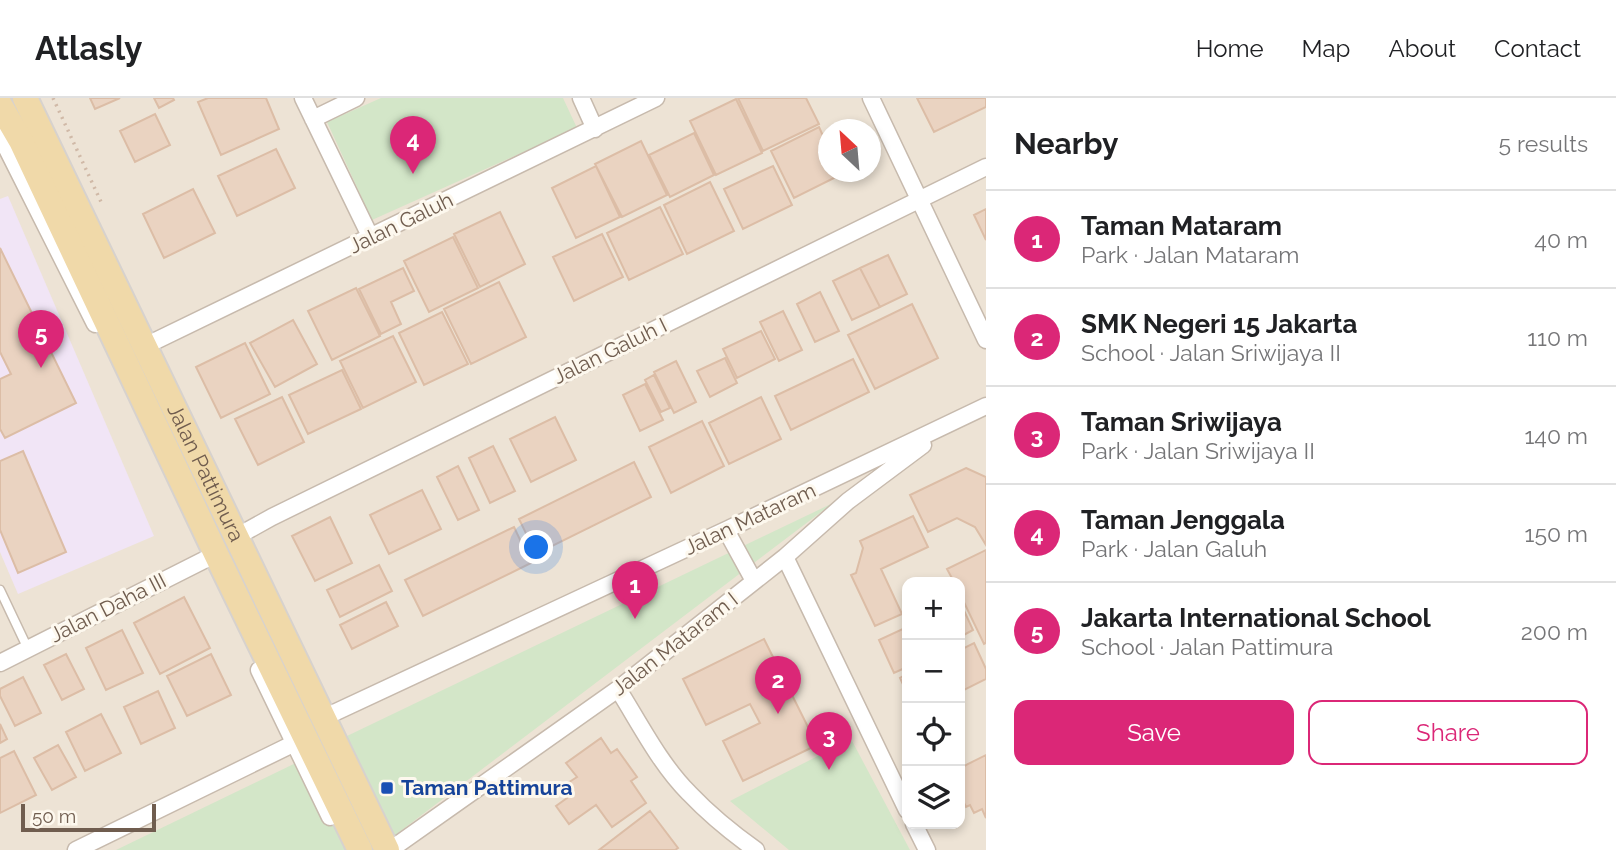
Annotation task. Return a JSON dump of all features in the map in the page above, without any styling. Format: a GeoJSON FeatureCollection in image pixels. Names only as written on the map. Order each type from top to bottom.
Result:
{"type":"FeatureCollection","features":[{"type":"Feature","properties":{"kind":"main road","name":"Jalan Pattimura"},"geometry":{"type":"LineString","coordinates":[[25,98],[388,850]]}},
{"type":"Feature","properties":{"kind":"main road","name":"Jalan Pattimura"},"geometry":{"type":"LineString","coordinates":[[0,105],[7,144],[212,556],[299,741],[360,850]]}},
{"type":"Feature","properties":{"kind":"street"},"geometry":{"type":"LineString","coordinates":[[303,98],[371,238]]}},
{"type":"Feature","properties":{"kind":"street"},"geometry":{"type":"LineString","coordinates":[[313,119],[356,98]]}},
{"type":"Feature","properties":{"kind":"street"},"geometry":{"type":"LineString","coordinates":[[581,98],[595,128]]}},
{"type":"Feature","properties":{"kind":"street","name":"Jalan Galuh"},"geometry":{"type":"LineString","coordinates":[[145,346],[656,98]]}},
{"type":"Feature","properties":{"kind":"street"},"geometry":{"type":"LineString","coordinates":[[871,98],[986,340]]}},
{"type":"Feature","properties":{"kind":"street","name":"Jalan Galuh I"},"geometry":{"type":"LineString","coordinates":[[236,537],[986,167]]}},
{"type":"Feature","properties":{"kind":"street","name":"Jalan Mataram"},"geometry":{"type":"LineString","coordinates":[[323,718],[986,406]]}},
{"type":"Feature","properties":{"kind":"street","name":"Jalan Mataram I"},"geometry":{"type":"LineString","coordinates":[[388,850],[618,689],[785,557],[848,501],[950,425]]}},
{"type":"Feature","properties":{"kind":"street"},"geometry":{"type":"LineString","coordinates":[[726,530],[754,581]]}},
{"type":"Feature","properties":{"kind":"street","name":"Jalan Daha III"},"geometry":{"type":"LineString","coordinates":[[0,663],[212,556]]}},
{"type":"Feature","properties":{"kind":"street"},"geometry":{"type":"LineString","coordinates":[[785,557],[902,800]]}},
{"type":"Feature","properties":{"kind":"street"},"geometry":{"type":"LineString","coordinates":[[618,689],[656,751],[687,792],[728,830],[756,850]]}},
{"type":"Feature","properties":{"kind":"street"},"geometry":{"type":"LineString","coordinates":[[76,850],[299,741]]}},
{"type":"Feature","properties":{"kind":"street","name":"Jalan Pattimura"},"geometry":{"type":"LineString","coordinates":[[299,741],[347,850]]}},
{"type":"Feature","properties":{"kind":"street"},"geometry":{"type":"LineString","coordinates":[[916,829],[927,850]]}},
{"type":"Feature","properties":{"kind":"lane"},"geometry":{"type":"LineString","coordinates":[[0,590],[28,649]]}},
{"type":"Feature","properties":{"kind":"shaded area"},"geometry":{"type":"Polygon","coordinates":[[[0,98],[986,98],[986,850],[0,850],[0,98]]]}},
{"type":"Feature","properties":{"kind":"shaded area"},"geometry":{"type":"Polygon","coordinates":[[[8,196],[154,536],[18,594],[0,552],[0,199],[8,196]]]}},
{"type":"Feature","properties":{"kind":"green space"},"geometry":{"type":"Polygon","coordinates":[[[381,98],[563,98],[577,128],[372,220],[327,122],[381,98]]]}},
{"type":"Feature","properties":{"kind":"green space"},"geometry":{"type":"Polygon","coordinates":[[[833,503],[394,836],[347,736],[833,503]]]}},
{"type":"Feature","properties":{"kind":"green space"},"geometry":{"type":"Polygon","coordinates":[[[851,739],[910,850],[789,850],[730,801],[851,739]]]}},
{"type":"Feature","properties":{"kind":"green space"},"geometry":{"type":"Polygon","coordinates":[[[302,760],[346,850],[116,850],[302,760]]]}},
{"type":"Feature","properties":{"kind":"building"},"geometry":{"type":"Polygon","coordinates":[[[90,98],[120,98],[95,109],[90,98]]]}},
{"type":"Feature","properties":{"kind":"building"},"geometry":{"type":"Polygon","coordinates":[[[154,98],[173,98],[174,100],[159,108],[154,98]]]}},
{"type":"Feature","properties":{"kind":"building"},"geometry":{"type":"Polygon","coordinates":[[[208,98],[266,98],[279,129],[221,155],[198,102],[208,98]]]}},
{"type":"Feature","properties":{"kind":"building"},"geometry":{"type":"Polygon","coordinates":[[[738,98],[806,98],[818,124],[763,151],[738,98]]]}},
{"type":"Feature","properties":{"kind":"building"},"geometry":{"type":"Polygon","coordinates":[[[917,98],[986,98],[986,107],[934,132],[917,98]]]}},
{"type":"Feature","properties":{"kind":"building"},"geometry":{"type":"Polygon","coordinates":[[[736,99],[762,153],[716,175],[690,121],[736,99]]]}},
{"type":"Feature","properties":{"kind":"building"},"geometry":{"type":"Polygon","coordinates":[[[155,114],[170,145],[135,162],[120,131],[155,114]]]}},
{"type":"Feature","properties":{"kind":"building"},"geometry":{"type":"Polygon","coordinates":[[[818,128],[818,182],[826,182],[794,198],[771,151],[818,128]]]}},
{"type":"Feature","properties":{"kind":"building"},"geometry":{"type":"Polygon","coordinates":[[[694,133],[714,175],[670,197],[649,155],[694,133]]]}},
{"type":"Feature","properties":{"kind":"building"},"geometry":{"type":"Polygon","coordinates":[[[641,141],[667,195],[622,217],[595,164],[641,141]]]}},
{"type":"Feature","properties":{"kind":"building"},"geometry":{"type":"Polygon","coordinates":[[[276,149],[295,188],[237,216],[218,176],[276,149]]]}},
{"type":"Feature","properties":{"kind":"building"},"geometry":{"type":"Polygon","coordinates":[[[596,166],[620,217],[576,238],[552,188],[596,166]]]}},
{"type":"Feature","properties":{"kind":"building"},"geometry":{"type":"Polygon","coordinates":[[[773,166],[792,205],[743,229],[724,189],[773,166]]]}},
{"type":"Feature","properties":{"kind":"building"},"geometry":{"type":"Polygon","coordinates":[[[710,182],[734,231],[687,254],[664,205],[710,182]]]}},
{"type":"Feature","properties":{"kind":"building"},"geometry":{"type":"Polygon","coordinates":[[[193,189],[215,233],[164,258],[143,214],[193,189]]]}},
{"type":"Feature","properties":{"kind":"building"},"geometry":{"type":"Polygon","coordinates":[[[660,207],[683,254],[629,280],[607,233],[660,207]]]}},
{"type":"Feature","properties":{"kind":"building"},"geometry":{"type":"Polygon","coordinates":[[[986,209],[986,240],[974,215],[986,209]]]}},
{"type":"Feature","properties":{"kind":"building"},"geometry":{"type":"Polygon","coordinates":[[[500,212],[525,264],[480,287],[454,234],[500,212]]]}},
{"type":"Feature","properties":{"kind":"building"},"geometry":{"type":"Polygon","coordinates":[[[602,234],[623,277],[574,301],[553,257],[602,234]]]}},
{"type":"Feature","properties":{"kind":"building"},"geometry":{"type":"Polygon","coordinates":[[[453,237],[478,288],[429,312],[404,261],[453,237]]]}},
{"type":"Feature","properties":{"kind":"building"},"geometry":{"type":"Polygon","coordinates":[[[0,248],[76,403],[5,438],[0,429],[0,379],[11,374],[0,352],[0,248]]]}},
{"type":"Feature","properties":{"kind":"building"},"geometry":{"type":"Polygon","coordinates":[[[888,255],[907,294],[880,307],[860,268],[888,255]]]}},
{"type":"Feature","properties":{"kind":"building"},"geometry":{"type":"Polygon","coordinates":[[[403,268],[414,291],[391,302],[401,324],[381,334],[359,289],[403,268]]]}},
{"type":"Feature","properties":{"kind":"building"},"geometry":{"type":"Polygon","coordinates":[[[860,268],[880,307],[852,320],[833,281],[860,268]]]}},
{"type":"Feature","properties":{"kind":"building"},"geometry":{"type":"Polygon","coordinates":[[[499,282],[526,337],[471,364],[444,309],[499,282]]]}},
{"type":"Feature","properties":{"kind":"building"},"geometry":{"type":"Polygon","coordinates":[[[356,288],[380,336],[332,360],[308,311],[356,288]]]}},
{"type":"Feature","properties":{"kind":"building"},"geometry":{"type":"Polygon","coordinates":[[[820,292],[839,331],[815,342],[797,304],[820,292]]]}},
{"type":"Feature","properties":{"kind":"building"},"geometry":{"type":"Polygon","coordinates":[[[912,304],[938,358],[875,389],[848,335],[912,304]]]}},
{"type":"Feature","properties":{"kind":"building"},"geometry":{"type":"Polygon","coordinates":[[[783,311],[802,350],[779,361],[760,322],[783,311]]]}},
{"type":"Feature","properties":{"kind":"building"},"geometry":{"type":"Polygon","coordinates":[[[442,312],[468,364],[424,385],[399,333],[442,312]]]}},
{"type":"Feature","properties":{"kind":"building"},"geometry":{"type":"Polygon","coordinates":[[[293,320],[317,364],[275,387],[250,343],[293,320]]]}},
{"type":"Feature","properties":{"kind":"building"},"geometry":{"type":"Polygon","coordinates":[[[761,331],[775,359],[737,378],[723,349],[761,331]]]}},
{"type":"Feature","properties":{"kind":"building"},"geometry":{"type":"Polygon","coordinates":[[[393,336],[416,382],[363,408],[340,361],[393,336]]]}},
{"type":"Feature","properties":{"kind":"building"},"geometry":{"type":"Polygon","coordinates":[[[245,343],[270,394],[221,418],[196,367],[245,343]]]}},
{"type":"Feature","properties":{"kind":"building"},"geometry":{"type":"Polygon","coordinates":[[[725,358],[737,383],[710,397],[697,371],[725,358]]]}},
{"type":"Feature","properties":{"kind":"building"},"geometry":{"type":"Polygon","coordinates":[[[853,359],[869,392],[791,430],[775,396],[853,359]]]}},
{"type":"Feature","properties":{"kind":"building"},"geometry":{"type":"Polygon","coordinates":[[[676,361],[696,402],[674,413],[654,372],[676,361]]]}},
{"type":"Feature","properties":{"kind":"building"},"geometry":{"type":"Polygon","coordinates":[[[342,370],[361,409],[308,434],[289,395],[342,370]]]}},
{"type":"Feature","properties":{"kind":"building"},"geometry":{"type":"Polygon","coordinates":[[[654,375],[670,408],[661,412],[645,380],[654,375]]]}},
{"type":"Feature","properties":{"kind":"building"},"geometry":{"type":"Polygon","coordinates":[[[645,384],[663,420],[640,431],[623,395],[645,384]]]}},
{"type":"Feature","properties":{"kind":"building"},"geometry":{"type":"Polygon","coordinates":[[[282,397],[304,442],[258,465],[235,419],[282,397]]]}},
{"type":"Feature","properties":{"kind":"building"},"geometry":{"type":"Polygon","coordinates":[[[761,397],[781,439],[729,464],[709,423],[761,397]]]}},
{"type":"Feature","properties":{"kind":"building"},"geometry":{"type":"Polygon","coordinates":[[[555,417],[576,460],[531,482],[510,439],[555,417]]]}},
{"type":"Feature","properties":{"kind":"building"},"geometry":{"type":"Polygon","coordinates":[[[702,421],[724,466],[671,493],[649,447],[702,421]]]}},
{"type":"Feature","properties":{"kind":"building"},"geometry":{"type":"Polygon","coordinates":[[[493,446],[515,491],[490,503],[469,458],[493,446]]]}},
{"type":"Feature","properties":{"kind":"building"},"geometry":{"type":"Polygon","coordinates":[[[23,451],[66,552],[18,573],[0,530],[0,461],[23,451]]]}},
{"type":"Feature","properties":{"kind":"building"},"geometry":{"type":"Polygon","coordinates":[[[634,462],[651,497],[536,554],[519,519],[634,462]]]}},
{"type":"Feature","properties":{"kind":"building"},"geometry":{"type":"Polygon","coordinates":[[[458,466],[479,510],[458,520],[437,477],[458,466]]]}},
{"type":"Feature","properties":{"kind":"building"},"geometry":{"type":"Polygon","coordinates":[[[966,468],[986,477],[986,545],[975,527],[957,518],[928,532],[910,495],[966,468]]]}},
{"type":"Feature","properties":{"kind":"building"},"geometry":{"type":"Polygon","coordinates":[[[422,490],[441,529],[389,554],[370,515],[422,490]]]}},
{"type":"Feature","properties":{"kind":"building"},"geometry":{"type":"Polygon","coordinates":[[[913,516],[928,547],[881,569],[902,614],[875,626],[851,575],[856,573],[863,548],[860,541],[913,516]]]}},
{"type":"Feature","properties":{"kind":"building"},"geometry":{"type":"Polygon","coordinates":[[[330,517],[352,563],[315,581],[292,536],[330,517]]]}},
{"type":"Feature","properties":{"kind":"building"},"geometry":{"type":"Polygon","coordinates":[[[514,527],[531,563],[423,616],[405,580],[514,527]]]}},
{"type":"Feature","properties":{"kind":"building"},"geometry":{"type":"Polygon","coordinates":[[[986,550],[986,643],[984,644],[965,604],[965,577],[951,577],[947,569],[986,550]]]}},
{"type":"Feature","properties":{"kind":"building"},"geometry":{"type":"Polygon","coordinates":[[[379,565],[392,591],[340,617],[327,590],[379,565]]]}},
{"type":"Feature","properties":{"kind":"building"},"geometry":{"type":"Polygon","coordinates":[[[184,597],[210,648],[160,674],[134,623],[184,597]]]}},
{"type":"Feature","properties":{"kind":"building"},"geometry":{"type":"Polygon","coordinates":[[[386,602],[398,626],[352,649],[340,625],[386,602]]]}},
{"type":"Feature","properties":{"kind":"building"},"geometry":{"type":"Polygon","coordinates":[[[965,613],[973,630],[965,634],[965,613]]]}},
{"type":"Feature","properties":{"kind":"building"},"geometry":{"type":"Polygon","coordinates":[[[902,629],[902,669],[894,673],[879,640],[902,629]]]}},
{"type":"Feature","properties":{"kind":"building"},"geometry":{"type":"Polygon","coordinates":[[[122,630],[143,673],[106,690],[86,648],[122,630]]]}},
{"type":"Feature","properties":{"kind":"building"},"geometry":{"type":"Polygon","coordinates":[[[764,639],[817,745],[743,781],[723,741],[760,723],[750,704],[706,725],[683,679],[764,639]]]}},
{"type":"Feature","properties":{"kind":"building"},"geometry":{"type":"Polygon","coordinates":[[[974,643],[986,669],[986,679],[965,690],[965,648],[974,643]]]}},
{"type":"Feature","properties":{"kind":"building"},"geometry":{"type":"Polygon","coordinates":[[[66,654],[84,689],[62,700],[44,665],[66,654]]]}},
{"type":"Feature","properties":{"kind":"building"},"geometry":{"type":"Polygon","coordinates":[[[211,654],[231,695],[187,716],[167,676],[211,654]]]}},
{"type":"Feature","properties":{"kind":"building"},"geometry":{"type":"Polygon","coordinates":[[[23,677],[41,713],[15,726],[0,696],[0,689],[23,677]]]}},
{"type":"Feature","properties":{"kind":"building"},"geometry":{"type":"Polygon","coordinates":[[[158,691],[175,728],[141,744],[124,707],[158,691]]]}},
{"type":"Feature","properties":{"kind":"building"},"geometry":{"type":"Polygon","coordinates":[[[101,714],[121,753],[85,771],[66,732],[101,714]]]}},
{"type":"Feature","properties":{"kind":"building"},"geometry":{"type":"Polygon","coordinates":[[[0,724],[7,739],[0,743],[0,724]]]}},
{"type":"Feature","properties":{"kind":"building"},"geometry":{"type":"Polygon","coordinates":[[[601,738],[611,753],[617,749],[637,777],[631,781],[646,803],[612,827],[596,805],[569,824],[556,806],[567,798],[560,788],[577,777],[566,763],[601,738]]]}},
{"type":"Feature","properties":{"kind":"building"},"geometry":{"type":"Polygon","coordinates":[[[58,745],[76,777],[52,790],[34,758],[58,745]]]}},
{"type":"Feature","properties":{"kind":"building"},"geometry":{"type":"Polygon","coordinates":[[[14,751],[36,795],[0,813],[0,758],[14,751]]]}},
{"type":"Feature","properties":{"kind":"building"},"geometry":{"type":"Polygon","coordinates":[[[986,755],[986,818],[982,809],[974,813],[970,805],[965,805],[965,766],[986,755]]]}},
{"type":"Feature","properties":{"kind":"building"},"geometry":{"type":"Polygon","coordinates":[[[650,811],[678,848],[599,850],[650,811]]]}},
{"type":"Feature","properties":{"kind":"place","name":"Taman Jenggala"},"geometry":{"type":"Point","coordinates":[413,174]}},
{"type":"Feature","properties":{"kind":"place","name":"Jakarta International School"},"geometry":{"type":"Point","coordinates":[41,368]}},
{"type":"Feature","properties":{"kind":"place","name":"Taman Mataram"},"geometry":{"type":"Point","coordinates":[635,619]}},
{"type":"Feature","properties":{"kind":"place","name":"SMK Negeri 15 Jakarta"},"geometry":{"type":"Point","coordinates":[778,714]}},
{"type":"Feature","properties":{"kind":"place","name":"Taman Sriwijaya"},"geometry":{"type":"Point","coordinates":[829,770]}},
{"type":"Feature","properties":{"kind":"place","name":"Taman Pattimura"},"geometry":{"type":"Point","coordinates":[387,788]}}]}
